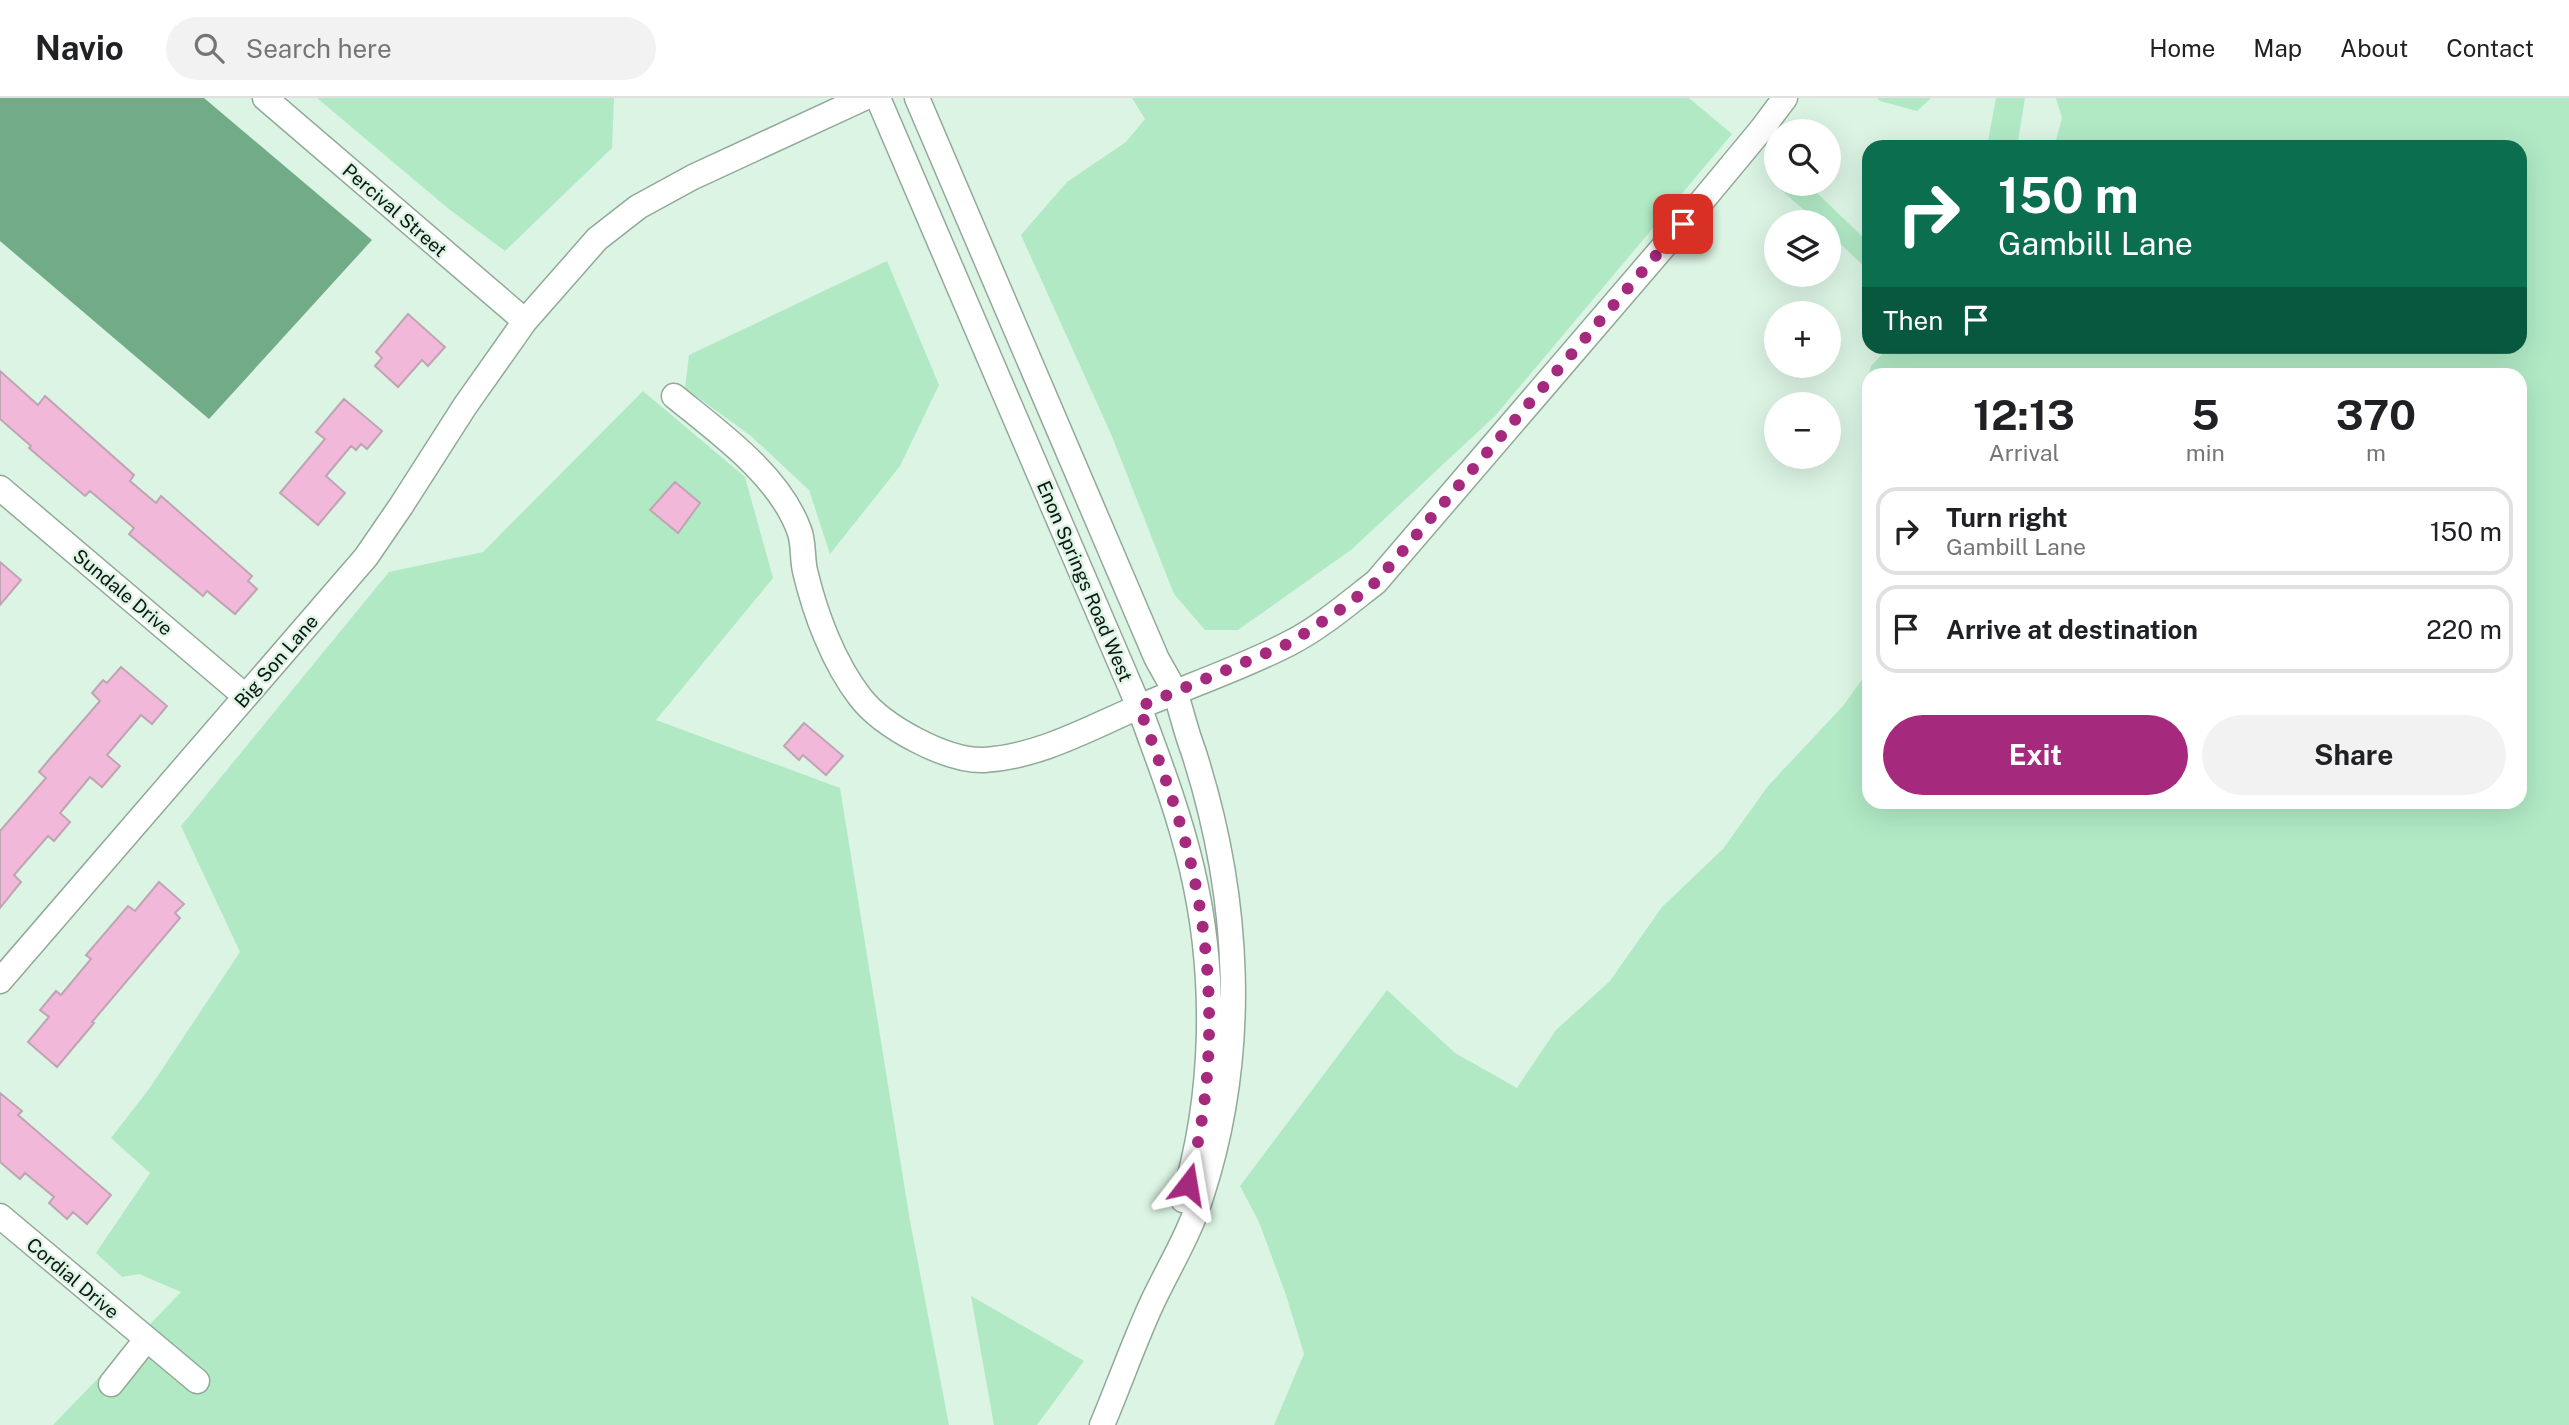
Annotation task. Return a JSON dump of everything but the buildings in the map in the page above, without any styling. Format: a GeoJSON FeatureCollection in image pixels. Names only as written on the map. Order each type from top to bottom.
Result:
{"type":"FeatureCollection","features":[{"type":"Feature","properties":{"kind":"street","name":"Percival Street"},"geometry":{"type":"LineString","coordinates":[[265,98],[525,321]]}},
{"type":"Feature","properties":{"kind":"street","name":"Big Son Lane"},"geometry":{"type":"LineString","coordinates":[[0,981],[366,557],[465,406],[525,321],[597,239],[638,207],[693,177],[864,98]]}},
{"type":"Feature","properties":{"kind":"street","name":"Enon Springs Road West"},"geometry":{"type":"LineString","coordinates":[[878,98],[1139,707],[1169,787],[1193,871],[1208,996],[1205,1090],[1196,1151],[1172,1235],[1148,1301],[1142,1328]]}},
{"type":"Feature","properties":{"kind":"street"},"geometry":{"type":"LineString","coordinates":[[917,98],[1156,657],[1175,693],[1208,796],[1222,862],[1233,959],[1231,1037],[1223,1107],[1209,1173],[1191,1227],[1142,1328],[1102,1425]]}},
{"type":"Feature","properties":{"kind":"street"},"geometry":{"type":"LineString","coordinates":[[674,396],[718,431],[776,487],[800,531],[805,570],[822,622],[842,668],[861,698],[915,741],[949,754],[983,760],[1043,748],[1290,643],[1376,582],[1699,205],[1762,130],[1785,98]]}},
{"type":"Feature","properties":{"kind":"street","name":"Sundale Drive"},"geometry":{"type":"LineString","coordinates":[[0,488],[245,696]]}},
{"type":"Feature","properties":{"kind":"street","name":"Cordial Drive"},"geometry":{"type":"LineString","coordinates":[[0,1216],[197,1381]]}},
{"type":"Feature","properties":{"kind":"street"},"geometry":{"type":"LineString","coordinates":[[111,1384],[146,1339]]}},
{"type":"Feature","properties":{"kind":"shaded area"},"geometry":{"type":"Polygon","coordinates":[[[0,98],[204,98],[372,240],[209,419],[0,241],[0,98]]]}},
{"type":"Feature","properties":{"kind":"shaded area"},"geometry":{"type":"Polygon","coordinates":[[[317,98],[614,98],[612,148],[505,251],[450,210],[317,98]]]}},
{"type":"Feature","properties":{"kind":"shaded area"},"geometry":{"type":"Polygon","coordinates":[[[1132,98],[1689,98],[1732,134],[1495,416],[1351,550],[1238,630],[1205,630],[1174,594],[1111,434],[1021,235],[1067,182],[1126,142],[1145,119],[1132,98]]]}},
{"type":"Feature","properties":{"kind":"shaded area"},"geometry":{"type":"Polygon","coordinates":[[[1877,98],[1931,98],[1917,111],[1877,98]]]}},
{"type":"Feature","properties":{"kind":"shaded area"},"geometry":{"type":"Polygon","coordinates":[[[1996,98],[2025,98],[2018,140],[1988,140],[1996,98]]]}},
{"type":"Feature","properties":{"kind":"shaded area"},"geometry":{"type":"Polygon","coordinates":[[[2056,98],[2569,98],[2569,1425],[1274,1425],[1304,1354],[1259,1222],[1240,1186],[1387,990],[1455,1053],[1517,1088],[1556,1030],[1610,981],[1662,907],[1723,849],[1768,786],[1843,706],[1862,680],[1862,809],[2527,809],[2527,368],[1870,368],[1882,354],[2527,354],[2527,140],[2056,140],[2062,118],[2056,98]]]}},
{"type":"Feature","properties":{"kind":"shaded area"},"geometry":{"type":"Polygon","coordinates":[[[1788,196],[1820,196],[1835,210],[1804,210],[1788,196]]]}},
{"type":"Feature","properties":{"kind":"shaded area"},"geometry":{"type":"Polygon","coordinates":[[[1841,216],[1862,236],[1862,264],[1841,244],[1841,216]]]}},
{"type":"Feature","properties":{"kind":"shaded area"},"geometry":{"type":"Polygon","coordinates":[[[887,261],[939,385],[900,466],[830,554],[809,490],[751,436],[685,388],[689,355],[887,261]]]}},
{"type":"Feature","properties":{"kind":"shaded area"},"geometry":{"type":"Polygon","coordinates":[[[643,391],[745,477],[773,578],[656,720],[840,788],[910,1221],[949,1425],[53,1425],[181,1292],[139,1274],[122,1277],[96,1253],[150,1173],[111,1138],[149,1089],[240,952],[181,826],[389,572],[483,552],[643,391]]]}},
{"type":"Feature","properties":{"kind":"shaded area"},"geometry":{"type":"Polygon","coordinates":[[[971,1296],[1084,1361],[1037,1425],[994,1425],[971,1296]]]}},
{"type":"Feature","properties":{"kind":"route"},"geometry":{"type":"LineString","coordinates":[[1188,1184],[1205,1090],[1208,1041],[1206,960],[1187,848],[1169,787],[1139,707],[1290,643],[1376,582],[1683,224]]}}]}
